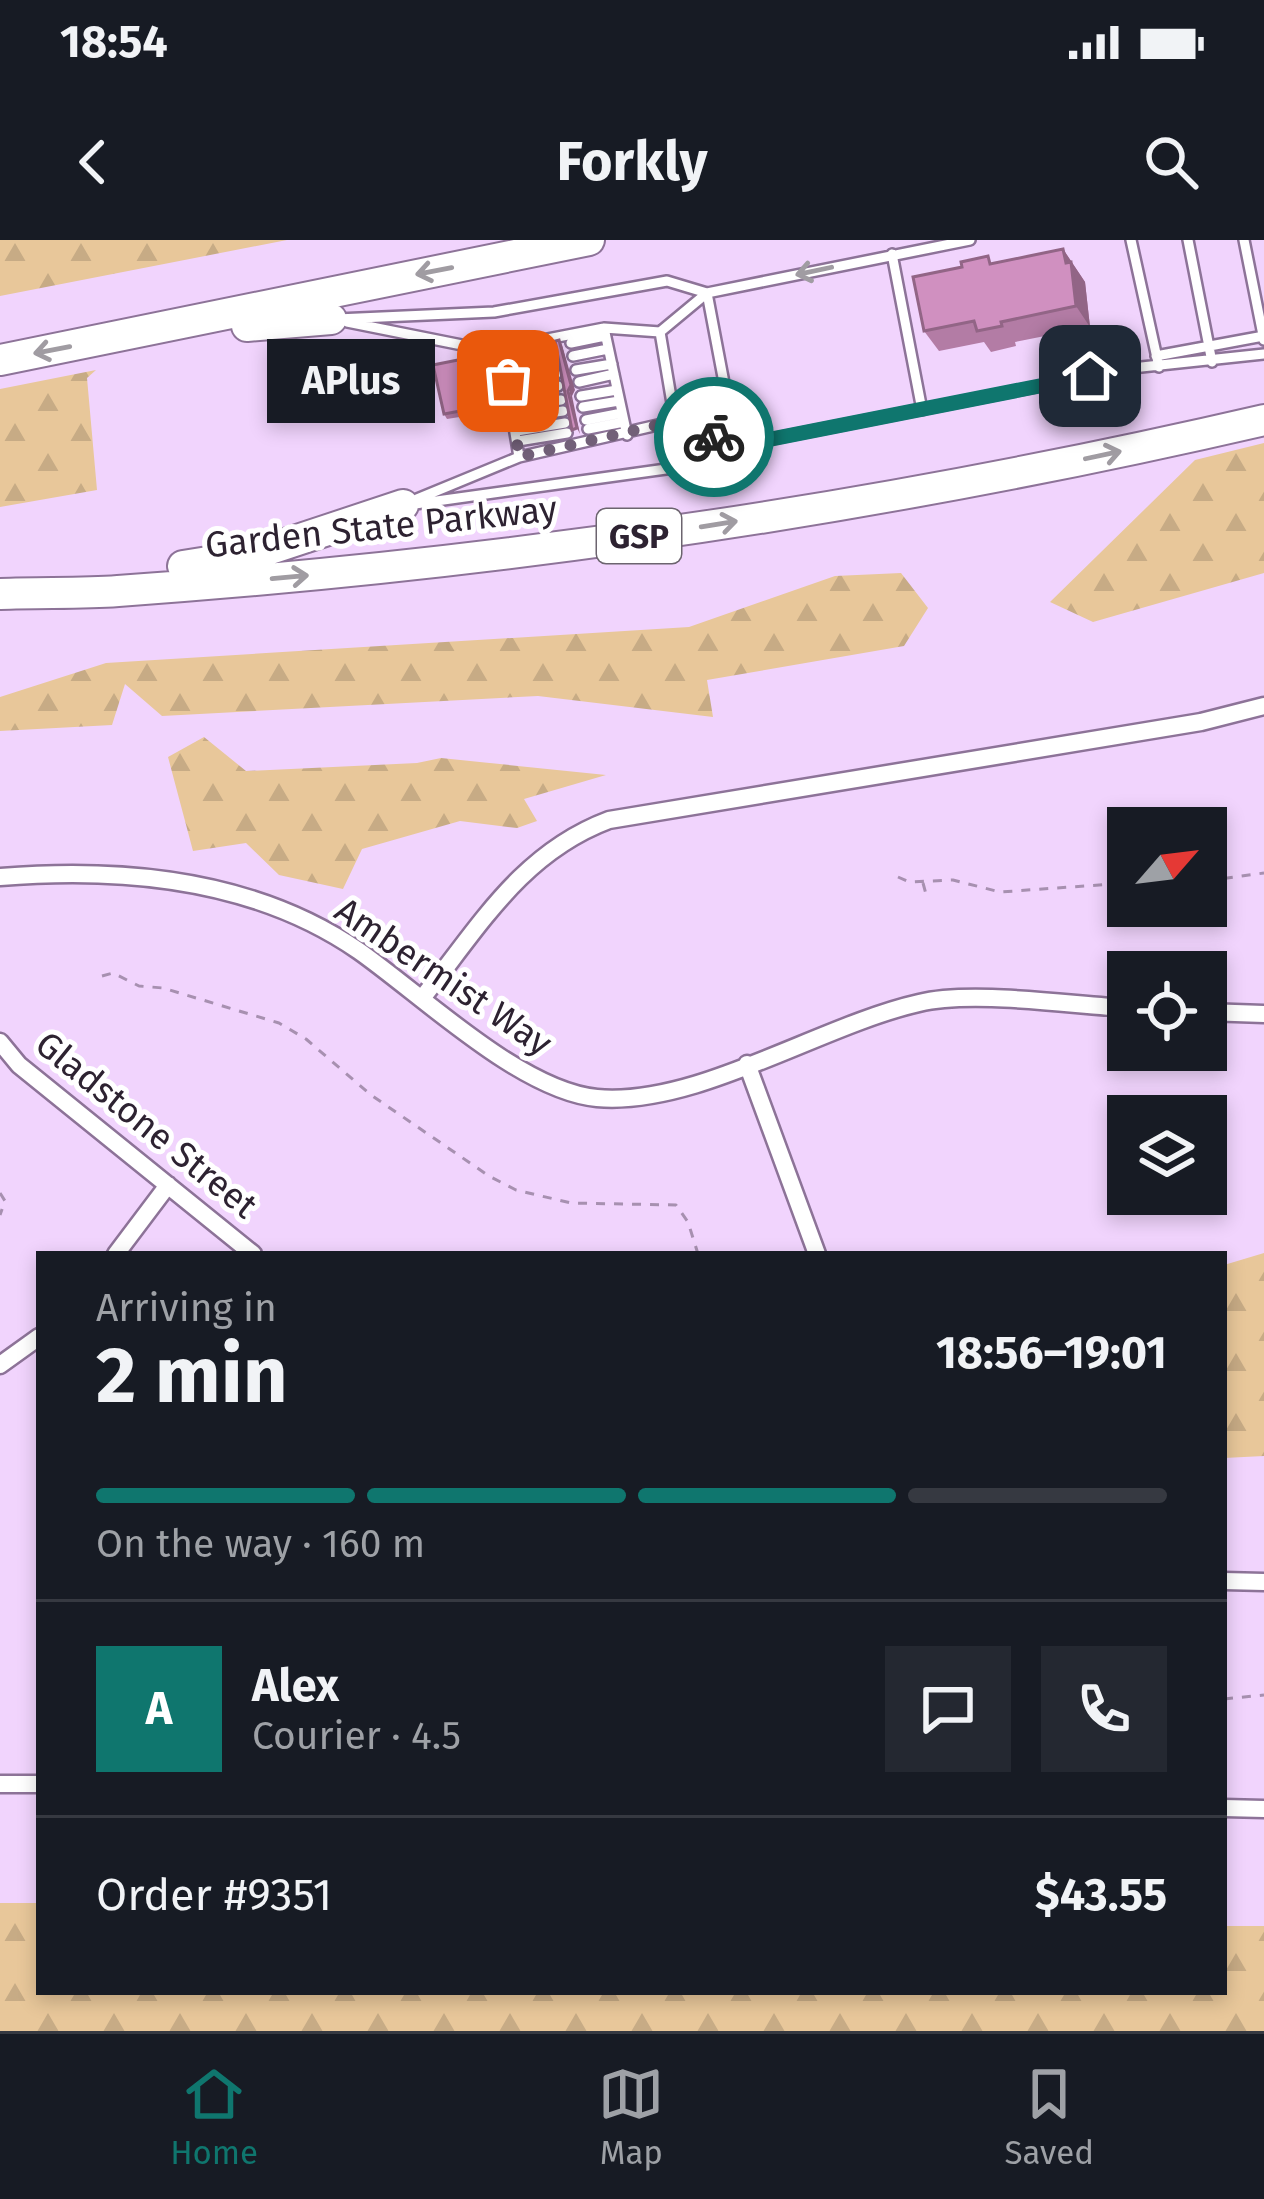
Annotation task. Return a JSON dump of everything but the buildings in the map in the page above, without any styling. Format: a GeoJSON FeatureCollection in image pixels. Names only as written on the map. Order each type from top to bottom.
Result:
{"type":"FeatureCollection","features":[{"type":"Feature","properties":{"kind":"highway"},"geometry":{"type":"LineString","coordinates":[[0,360],[590,240]]}},
{"type":"Feature","properties":{"kind":"highway"},"geometry":{"type":"LineString","coordinates":[[172,326],[331,319]]}},
{"type":"Feature","properties":{"kind":"highway","name":"Garden State Parkway"},"geometry":{"type":"LineString","coordinates":[[3,594],[112,592],[382,569],[628,538],[1008,474],[1264,420]]}},
{"type":"Feature","properties":{"kind":"highway"},"geometry":{"type":"LineString","coordinates":[[3,594],[73,577],[252,555],[403,505]]}},
{"type":"Feature","properties":{"kind":"street"},"geometry":{"type":"LineString","coordinates":[[423,998],[528,868],[561,840],[609,820],[1201,722],[1256,708]]}},
{"type":"Feature","properties":{"kind":"street","name":"Ambermist Way"},"geometry":{"type":"LineString","coordinates":[[0,877],[113,873],[218,891],[303,921],[354,947],[529,1077],[595,1098],[665,1092],[921,1002],[951,999],[1107,1007]]}},
{"type":"Feature","properties":{"kind":"street"},"geometry":{"type":"LineString","coordinates":[[1227,1013],[1264,1014]]}},
{"type":"Feature","properties":{"kind":"street","name":"Gladstone Street"},"geometry":{"type":"LineString","coordinates":[[0,1042],[20,1065],[249,1251]]}},
{"type":"Feature","properties":{"kind":"street"},"geometry":{"type":"LineString","coordinates":[[748,1064],[816,1251]]}},
{"type":"Feature","properties":{"kind":"street"},"geometry":{"type":"LineString","coordinates":[[118,1251],[168,1185]]}},
{"type":"Feature","properties":{"kind":"street"},"geometry":{"type":"LineString","coordinates":[[0,1365],[36,1338]]}},
{"type":"Feature","properties":{"kind":"street"},"geometry":{"type":"LineString","coordinates":[[1227,1581],[1264,1582]]}},
{"type":"Feature","properties":{"kind":"street"},"geometry":{"type":"LineString","coordinates":[[0,1784],[36,1784]]}},
{"type":"Feature","properties":{"kind":"street"},"geometry":{"type":"LineString","coordinates":[[1227,1808],[1264,1809]]}},
{"type":"Feature","properties":{"kind":"lane"},"geometry":{"type":"LineString","coordinates":[[331,319],[494,312],[667,281],[707,292],[970,240]]}},
{"type":"Feature","properties":{"kind":"lane"},"geometry":{"type":"LineString","coordinates":[[1131,240],[1157,362]]}},
{"type":"Feature","properties":{"kind":"lane"},"geometry":{"type":"LineString","coordinates":[[1188,240],[1212,362]]}},
{"type":"Feature","properties":{"kind":"lane"},"geometry":{"type":"LineString","coordinates":[[403,505],[702,464],[736,446],[1132,368],[1209,346],[1264,337],[1244,240]]}},
{"type":"Feature","properties":{"kind":"lane"},"geometry":{"type":"LineString","coordinates":[[892,254],[922,410]]}},
{"type":"Feature","properties":{"kind":"lane"},"geometry":{"type":"LineString","coordinates":[[502,352],[605,332],[660,332],[707,292]]}},
{"type":"Feature","properties":{"kind":"lane"},"geometry":{"type":"LineString","coordinates":[[707,292],[736,446]]}},
{"type":"Feature","properties":{"kind":"lane"},"geometry":{"type":"LineString","coordinates":[[331,319],[502,352],[550,347]]}},
{"type":"Feature","properties":{"kind":"lane"},"geometry":{"type":"LineString","coordinates":[[571,343],[605,332]]}},
{"type":"Feature","properties":{"kind":"lane"},"geometry":{"type":"LineString","coordinates":[[605,332],[622,412]]}},
{"type":"Feature","properties":{"kind":"lane"},"geometry":{"type":"LineString","coordinates":[[660,332],[675,421]]}},
{"type":"Feature","properties":{"kind":"lane"},"geometry":{"type":"LineString","coordinates":[[573,356],[608,349]]}},
{"type":"Feature","properties":{"kind":"lane"},"geometry":{"type":"LineString","coordinates":[[502,352],[519,457]]}},
{"type":"Feature","properties":{"kind":"lane"},"geometry":{"type":"LineString","coordinates":[[1157,362],[1212,362],[1264,354]]}},
{"type":"Feature","properties":{"kind":"lane"},"geometry":{"type":"LineString","coordinates":[[506,368],[553,360]]}},
{"type":"Feature","properties":{"kind":"lane"},"geometry":{"type":"LineString","coordinates":[[578,376],[613,369]]}},
{"type":"Feature","properties":{"kind":"lane"},"geometry":{"type":"LineString","coordinates":[[508,381],[557,380],[510,394]]}},
{"type":"Feature","properties":{"kind":"lane"},"geometry":{"type":"LineString","coordinates":[[582,402],[675,421],[736,446]]}},
{"type":"Feature","properties":{"kind":"lane"},"geometry":{"type":"LineString","coordinates":[[513,412],[564,417],[518,436]]}},
{"type":"Feature","properties":{"kind":"lane"},"geometry":{"type":"LineString","coordinates":[[403,505],[622,412]]}},
{"type":"Feature","properties":{"kind":"lane"},"geometry":{"type":"LineString","coordinates":[[587,425],[622,412]]}},
{"type":"Feature","properties":{"kind":"path"},"geometry":{"type":"LineString","coordinates":[[1227,878],[1264,873]]}},
{"type":"Feature","properties":{"kind":"path"},"geometry":{"type":"LineString","coordinates":[[898,877],[953,880],[1000,892],[1033,893],[1107,883]]}},
{"type":"Feature","properties":{"kind":"path"},"geometry":{"type":"LineString","coordinates":[[923,881],[927,898]]}},
{"type":"Feature","properties":{"kind":"path"},"geometry":{"type":"LineString","coordinates":[[102,976],[113,974],[139,986],[163,988],[280,1023],[391,1108],[516,1190],[571,1203],[676,1205],[688,1222],[697,1251]]}},
{"type":"Feature","properties":{"kind":"path"},"geometry":{"type":"LineString","coordinates":[[0,1193],[5,1201],[0,1215]]}},
{"type":"Feature","properties":{"kind":"path"},"geometry":{"type":"LineString","coordinates":[[1227,1699],[1264,1695]]}},
{"type":"Feature","properties":{"kind":"green space"},"geometry":{"type":"Polygon","coordinates":[[[0,240],[287,240],[0,296],[0,240]]]}},
{"type":"Feature","properties":{"kind":"green space"},"geometry":{"type":"Polygon","coordinates":[[[96,370],[87,378],[97,490],[0,507],[0,389],[96,370]]]}},
{"type":"Feature","properties":{"kind":"green space"},"geometry":{"type":"Polygon","coordinates":[[[1264,443],[1264,573],[1093,622],[1050,602],[1195,460],[1264,443]]]}},
{"type":"Feature","properties":{"kind":"green space"},"geometry":{"type":"Polygon","coordinates":[[[901,573],[928,608],[904,646],[707,680],[713,717],[538,696],[162,716],[125,684],[112,725],[0,731],[0,697],[106,663],[689,627],[835,576],[901,573]]]}},
{"type":"Feature","properties":{"kind":"green space"},"geometry":{"type":"Polygon","coordinates":[[[204,737],[246,771],[441,758],[606,775],[524,799],[537,821],[517,828],[460,821],[362,849],[343,889],[279,875],[246,843],[193,851],[168,757],[204,737]]]}},
{"type":"Feature","properties":{"kind":"green space"},"geometry":{"type":"Polygon","coordinates":[[[1264,1253],[1264,1456],[1227,1458],[1227,1264],[1264,1253]]]}},
{"type":"Feature","properties":{"kind":"green space"},"geometry":{"type":"Polygon","coordinates":[[[0,1903],[36,1903],[36,1995],[1227,1995],[1227,1926],[1264,1926],[1264,2031],[0,2031],[0,1903]]]}},
{"type":"Feature","properties":{"kind":"way so far"},"geometry":{"type":"LineString","coordinates":[[508,381],[519,457],[675,421],[714,437]]}},
{"type":"Feature","properties":{"kind":"place","name":"APlus"},"geometry":{"type":"Point","coordinates":[508,381]}},
{"type":"Feature","properties":{"kind":"route"},"geometry":{"type":"LineString","coordinates":[[714,437],[736,446],[1090,376]]}}]}
